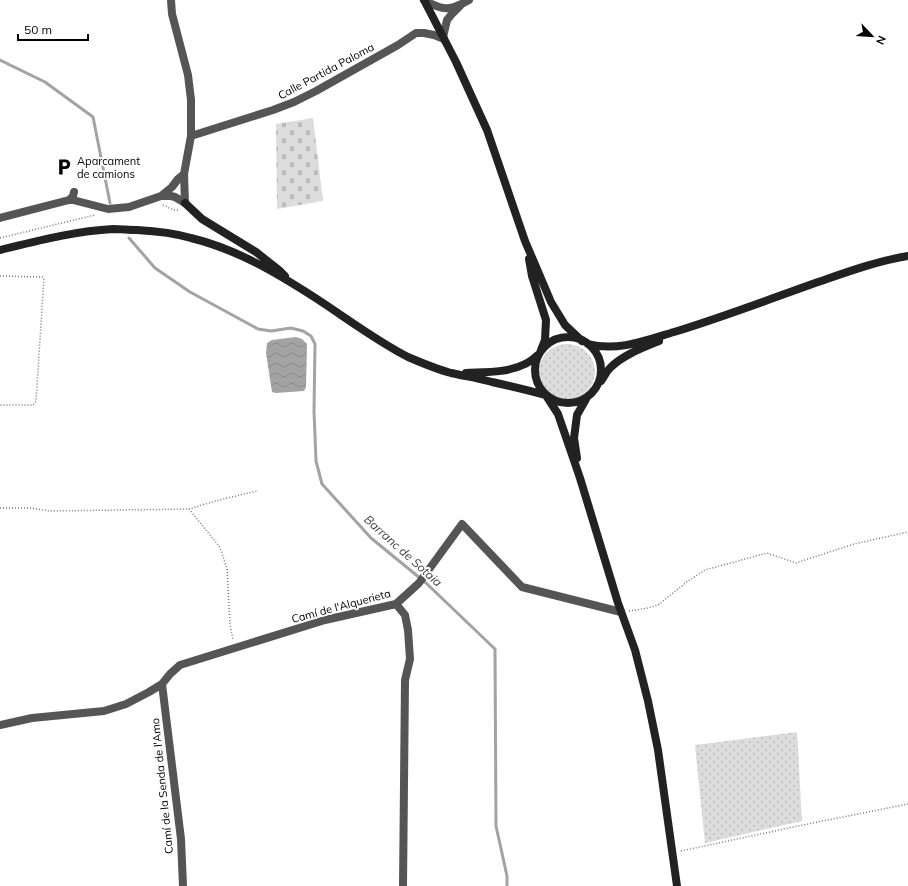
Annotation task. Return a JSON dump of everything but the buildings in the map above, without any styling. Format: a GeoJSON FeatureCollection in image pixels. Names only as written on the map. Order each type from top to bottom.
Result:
{"type":"FeatureCollection","features":[{"type":"Feature","properties":{"kind":"main road"},"geometry":{"type":"LineString","coordinates":[[424,0],[456,62],[487,130],[524,241],[551,302],[565,325],[594,349],[601,362],[602,373],[596,390],[586,399],[577,415],[574,438],[580,478]]}},
{"type":"Feature","properties":{"kind":"main road"},"geometry":{"type":"LineString","coordinates":[[185,203],[202,219],[256,252],[280,271],[291,283]]}},
{"type":"Feature","properties":{"kind":"main road"},"geometry":{"type":"LineString","coordinates":[[0,250],[60,237],[114,229],[150,231],[191,238],[225,248],[253,261],[314,297],[376,338],[427,365],[450,373],[491,381],[546,396],[558,403],[572,404],[586,399]]}},
{"type":"Feature","properties":{"kind":"main road"},"geometry":{"type":"LineString","coordinates":[[524,241],[532,276],[546,320],[545,340],[536,359],[534,373],[538,385],[558,414],[580,478],[621,612],[635,650],[648,701],[658,750],[677,886]]}},
{"type":"Feature","properties":{"kind":"main road"},"geometry":{"type":"LineString","coordinates":[[450,373],[505,370],[526,364],[551,341],[566,337],[578,338],[585,342],[601,346],[617,346],[638,342],[695,325],[864,266],[908,256]]}},
{"type":"Feature","properties":{"kind":"main road"},"geometry":{"type":"LineString","coordinates":[[598,385],[609,368],[622,359],[638,350],[695,325]]}},
{"type":"Feature","properties":{"kind":"street"},"geometry":{"type":"LineString","coordinates":[[171,0],[172,14],[186,65],[191,100],[191,136],[184,174],[185,203]]}},
{"type":"Feature","properties":{"kind":"street"},"geometry":{"type":"LineString","coordinates":[[424,0],[441,8],[448,9],[465,2]]}},
{"type":"Feature","properties":{"kind":"street"},"geometry":{"type":"LineString","coordinates":[[444,38],[448,20],[451,15],[465,2]]}},
{"type":"Feature","properties":{"kind":"street","name":"Calle Partida Paloma"},"geometry":{"type":"LineString","coordinates":[[191,136],[294,102],[398,46],[416,33],[424,33],[444,38]]}},
{"type":"Feature","properties":{"kind":"street"},"geometry":{"type":"LineString","coordinates":[[161,196],[184,174]]}},
{"type":"Feature","properties":{"kind":"street"},"geometry":{"type":"LineString","coordinates":[[69,200],[73,196],[74,192]]}},
{"type":"Feature","properties":{"kind":"street"},"geometry":{"type":"LineString","coordinates":[[0,218],[69,200],[108,209],[128,207],[166,195],[175,197],[185,203]]}},
{"type":"Feature","properties":{"kind":"street","name":"Camí de l'Alquerieta"},"geometry":{"type":"LineString","coordinates":[[0,726],[32,718],[104,711],[115,708],[136,700],[162,684],[180,665],[325,620],[396,604],[419,583],[462,524],[522,587],[621,612]]}},
{"type":"Feature","properties":{"kind":"street"},"geometry":{"type":"LineString","coordinates":[[396,604],[405,615],[408,630],[410,659],[405,680],[403,886]]}},
{"type":"Feature","properties":{"kind":"street","name":"Camí de la Senda de l'Amo"},"geometry":{"type":"LineString","coordinates":[[162,684],[181,839],[183,886]]}},
{"type":"Feature","properties":{"kind":"path"},"geometry":{"type":"LineString","coordinates":[[162,204],[170,209],[176,210],[181,209],[185,203]]}},
{"type":"Feature","properties":{"kind":"path"},"geometry":{"type":"LineString","coordinates":[[0,238],[94,215]]}},
{"type":"Feature","properties":{"kind":"path"},"geometry":{"type":"LineString","coordinates":[[0,276],[42,276],[44,278],[36,402],[33,405],[0,405]]}},
{"type":"Feature","properties":{"kind":"path"},"geometry":{"type":"LineString","coordinates":[[0,508],[30,508],[50,511],[189,509],[257,491]]}},
{"type":"Feature","properties":{"kind":"path"},"geometry":{"type":"LineString","coordinates":[[189,509],[218,546],[225,561],[227,569],[230,624],[235,648]]}},
{"type":"Feature","properties":{"kind":"path"},"geometry":{"type":"LineString","coordinates":[[621,612],[658,605],[688,581],[705,570],[767,553],[796,563],[854,544],[908,532]]}},
{"type":"Feature","properties":{"kind":"path"},"geometry":{"type":"LineString","coordinates":[[672,853],[908,804]]}},
{"type":"Feature","properties":{"kind":"green space"},"geometry":{"type":"Polygon","coordinates":[[[313,118],[323,201],[277,209],[276,124],[313,118]]]}},
{"type":"Feature","properties":{"kind":"green space"},"geometry":{"type":"Polygon","coordinates":[[[567,344],[578,346],[587,352],[593,361],[595,372],[593,383],[587,392],[578,398],[567,400],[556,398],[547,392],[541,383],[539,372],[541,361],[547,352],[556,346],[567,344]]]}},
{"type":"Feature","properties":{"kind":"green space"},"geometry":{"type":"Polygon","coordinates":[[[797,732],[802,821],[705,843],[695,745],[797,732]]]}},
{"type":"Feature","properties":{"kind":"water"},"geometry":{"type":"Polygon","coordinates":[[[296,337],[302,339],[307,344],[306,387],[304,391],[272,392],[266,353],[267,343],[272,340],[296,337]]]}},
{"type":"Feature","properties":{"kind":"waterway","name":"Barranc de Sotaia"},"geometry":{"type":"LineString","coordinates":[[0,60],[45,82],[93,117],[110,203]]}},
{"type":"Feature","properties":{"kind":"waterway","name":"Barranc de Sotaia"},"geometry":{"type":"LineString","coordinates":[[129,238],[155,268],[190,292],[258,329],[271,331],[291,328],[303,331],[311,336],[315,344],[314,411],[316,461],[322,484],[371,538],[426,583],[495,649],[496,826],[507,876],[507,886]]}},
{"type":"Feature","properties":{"kind":"place","name":"Aparcament de camions"},"geometry":{"type":"Point","coordinates":[64,167]}}]}
